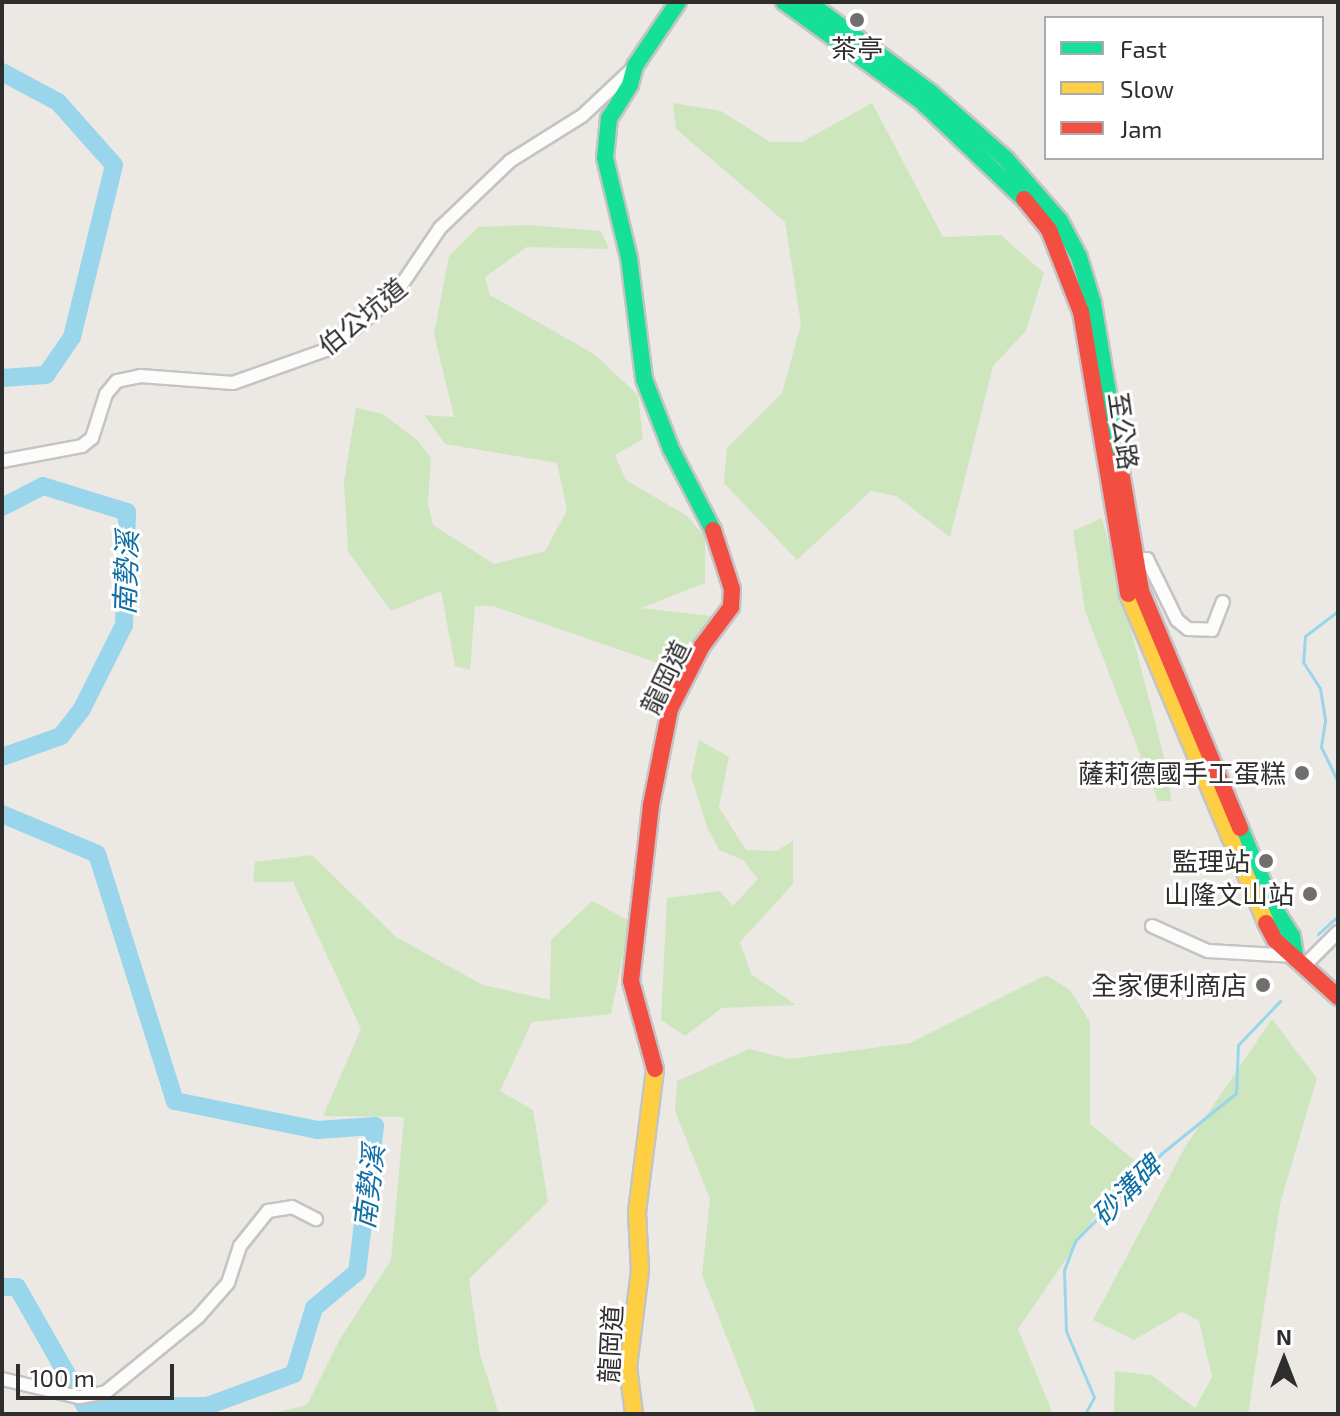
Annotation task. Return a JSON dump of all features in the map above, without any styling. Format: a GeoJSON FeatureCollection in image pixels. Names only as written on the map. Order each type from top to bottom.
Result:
{"type":"FeatureCollection","features":[{"type":"Feature","properties":{"kind":"street","name":"龍岡道"},"geometry":{"type":"LineString","coordinates":[[634,1414],[628,1367],[640,1270],[637,1212],[656,1064],[631,981],[651,805],[670,709],[702,646],[731,607],[732,589],[712,526],[671,449],[644,379],[629,258],[604,145],[609,118],[630,85],[635,66],[678,2]]}},
{"type":"Feature","properties":{"kind":"street","name":"至公路"},"geometry":{"type":"LineString","coordinates":[[784,2],[926,97]]}},
{"type":"Feature","properties":{"kind":"street","name":"至公路"},"geometry":{"type":"LineString","coordinates":[[808,2],[926,97],[1020,182],[1049,230],[1068,268],[1107,432],[1133,560],[1177,697],[1256,904],[1275,940],[1338,997]]}},
{"type":"Feature","properties":{"kind":"street","name":"伯公坑道"},"geometry":{"type":"LineString","coordinates":[[2,461],[82,446],[92,438],[106,394],[117,381],[140,376],[233,383],[329,349],[394,296],[440,228],[510,161],[582,116],[635,66]]}},
{"type":"Feature","properties":{"kind":"street","name":"至公路"},"geometry":{"type":"LineString","coordinates":[[1107,432],[1126,590],[1177,697]]}},
{"type":"Feature","properties":{"kind":"street"},"geometry":{"type":"LineString","coordinates":[[1133,560],[1147,559],[1177,620],[1188,629],[1212,630],[1223,602]]}},
{"type":"Feature","properties":{"kind":"street"},"geometry":{"type":"LineString","coordinates":[[1152,926],[1208,951],[1300,960],[1338,932]]}},
{"type":"Feature","properties":{"kind":"street"},"geometry":{"type":"LineString","coordinates":[[2,1379],[79,1397],[106,1392],[198,1317],[228,1283],[240,1246],[268,1211],[292,1207],[316,1219]]}},
{"type":"Feature","properties":{"kind":"green space"},"geometry":{"type":"Polygon","coordinates":[[[673,103],[721,111],[770,142],[802,142],[872,103],[943,237],[1001,235],[1044,273],[1026,331],[993,366],[950,537],[896,496],[871,491],[797,560],[724,483],[727,448],[782,393],[801,324],[785,222],[676,129],[673,103]]]}},
{"type":"Feature","properties":{"kind":"green space"},"geometry":{"type":"Polygon","coordinates":[[[529,225],[601,231],[609,249],[527,247],[485,277],[490,295],[594,354],[638,395],[643,439],[615,455],[626,480],[687,516],[705,537],[705,583],[641,608],[719,617],[675,669],[493,606],[475,606],[470,670],[455,666],[441,591],[391,611],[348,552],[344,481],[356,408],[383,414],[418,441],[431,458],[428,503],[433,525],[494,564],[545,551],[567,510],[557,463],[445,444],[424,415],[454,417],[434,334],[449,256],[478,227],[529,225]]]}},
{"type":"Feature","properties":{"kind":"green space"},"geometry":{"type":"Polygon","coordinates":[[[1102,518],[1169,776],[1171,801],[1158,801],[1085,611],[1073,531],[1102,518]]]}},
{"type":"Feature","properties":{"kind":"green space"},"geometry":{"type":"Polygon","coordinates":[[[699,740],[729,757],[719,807],[746,850],[776,851],[793,841],[793,884],[740,942],[751,974],[796,1005],[722,1008],[685,1036],[661,1020],[667,898],[720,891],[733,906],[758,879],[743,860],[719,850],[707,827],[691,776],[699,740]]]}},
{"type":"Feature","properties":{"kind":"green space"},"geometry":{"type":"Polygon","coordinates":[[[312,855],[396,937],[483,985],[550,1000],[551,940],[592,901],[630,921],[611,1014],[532,1022],[500,1091],[533,1110],[548,1202],[469,1279],[480,1354],[499,1414],[269,1414],[307,1405],[340,1339],[391,1260],[404,1117],[323,1116],[361,1029],[293,882],[253,882],[255,862],[312,855]]]}},
{"type":"Feature","properties":{"kind":"green space"},"geometry":{"type":"Polygon","coordinates":[[[1046,975],[1070,990],[1090,1022],[1090,1124],[1134,1160],[1018,1329],[1053,1414],[757,1414],[702,1275],[710,1199],[675,1111],[677,1081],[749,1049],[789,1059],[910,1043],[1046,975]]]}},
{"type":"Feature","properties":{"kind":"green space"},"geometry":{"type":"Polygon","coordinates":[[[1272,1019],[1317,1078],[1280,1204],[1248,1414],[1114,1414],[1115,1371],[1151,1375],[1195,1408],[1212,1377],[1199,1321],[1182,1312],[1134,1340],[1093,1320],[1185,1147],[1272,1019]]]}},
{"type":"Feature","properties":{"kind":"waterway","name":"南勢溪"},"geometry":{"type":"LineString","coordinates":[[2,72],[58,102],[114,165],[72,337],[46,375],[2,378]]}},
{"type":"Feature","properties":{"kind":"waterway","name":"南勢溪"},"geometry":{"type":"LineString","coordinates":[[2,507],[43,486],[127,512],[124,625],[82,709],[61,736],[2,757]]}},
{"type":"Feature","properties":{"kind":"waterway","name":"砂溝碑"},"geometry":{"type":"LineString","coordinates":[[1338,611],[1305,636],[1303,662],[1320,688],[1325,721],[1321,747],[1338,782]]}},
{"type":"Feature","properties":{"kind":"waterway","name":"南勢溪"},"geometry":{"type":"LineString","coordinates":[[2,814],[97,854],[175,1101],[317,1130],[375,1126],[357,1272],[314,1308],[294,1374],[207,1406],[85,1406],[17,1287],[2,1287]]}},
{"type":"Feature","properties":{"kind":"waterway","name":"砂溝碑"},"geometry":{"type":"LineString","coordinates":[[1318,934],[1338,916]]}},
{"type":"Feature","properties":{"kind":"waterway","name":"砂溝碑"},"geometry":{"type":"LineString","coordinates":[[1085,1414],[1094,1397],[1066,1331],[1064,1270],[1075,1241],[1162,1153],[1236,1093],[1238,1045],[1280,1001]]}},
{"type":"Feature","properties":{"kind":"traffic: fast"},"geometry":{"type":"LineString","coordinates":[[678,2],[635,66],[630,85],[609,118],[605,158],[629,258],[644,379],[671,449],[713,530]]}},
{"type":"Feature","properties":{"kind":"traffic: fast"},"geometry":{"type":"LineString","coordinates":[[784,2],[922,102],[1024,199]]}},
{"type":"Feature","properties":{"kind":"traffic: fast"},"geometry":{"type":"LineString","coordinates":[[808,2],[930,92],[1006,159],[1060,221],[1079,257],[1093,303],[1119,459]]}},
{"type":"Feature","properties":{"kind":"traffic: fast"},"geometry":{"type":"LineString","coordinates":[[1240,828],[1273,906],[1292,936],[1295,956]]}},
{"type":"Feature","properties":{"kind":"traffic: slow"},"geometry":{"type":"LineString","coordinates":[[1128,594],[1266,923]]}},
{"type":"Feature","properties":{"kind":"traffic: slow"},"geometry":{"type":"LineString","coordinates":[[634,1414],[628,1367],[640,1270],[637,1212],[655,1069]]}},
{"type":"Feature","properties":{"kind":"traffic: jam"},"geometry":{"type":"LineString","coordinates":[[1024,199],[1049,230],[1081,312],[1128,594]]}},
{"type":"Feature","properties":{"kind":"traffic: jam"},"geometry":{"type":"LineString","coordinates":[[1119,459],[1141,591],[1240,828]]}},
{"type":"Feature","properties":{"kind":"traffic: jam"},"geometry":{"type":"LineString","coordinates":[[655,1069],[631,981],[651,805],[670,709],[702,646],[731,607],[732,589],[713,530]]}},
{"type":"Feature","properties":{"kind":"traffic: jam"},"geometry":{"type":"LineString","coordinates":[[1266,923],[1275,940],[1338,997]]}},
{"type":"Feature","properties":{"kind":"place","name":"茶亭"},"geometry":{"type":"Point","coordinates":[857,20]}},
{"type":"Feature","properties":{"kind":"place","name":"薩莉德國手工蛋糕"},"geometry":{"type":"Point","coordinates":[1302,773]}},
{"type":"Feature","properties":{"kind":"place","name":"監理站"},"geometry":{"type":"Point","coordinates":[1266,861]}},
{"type":"Feature","properties":{"kind":"place","name":"山隆文山站"},"geometry":{"type":"Point","coordinates":[1310,894]}},
{"type":"Feature","properties":{"kind":"place","name":"全家便利商店"},"geometry":{"type":"Point","coordinates":[1263,985]}}]}
